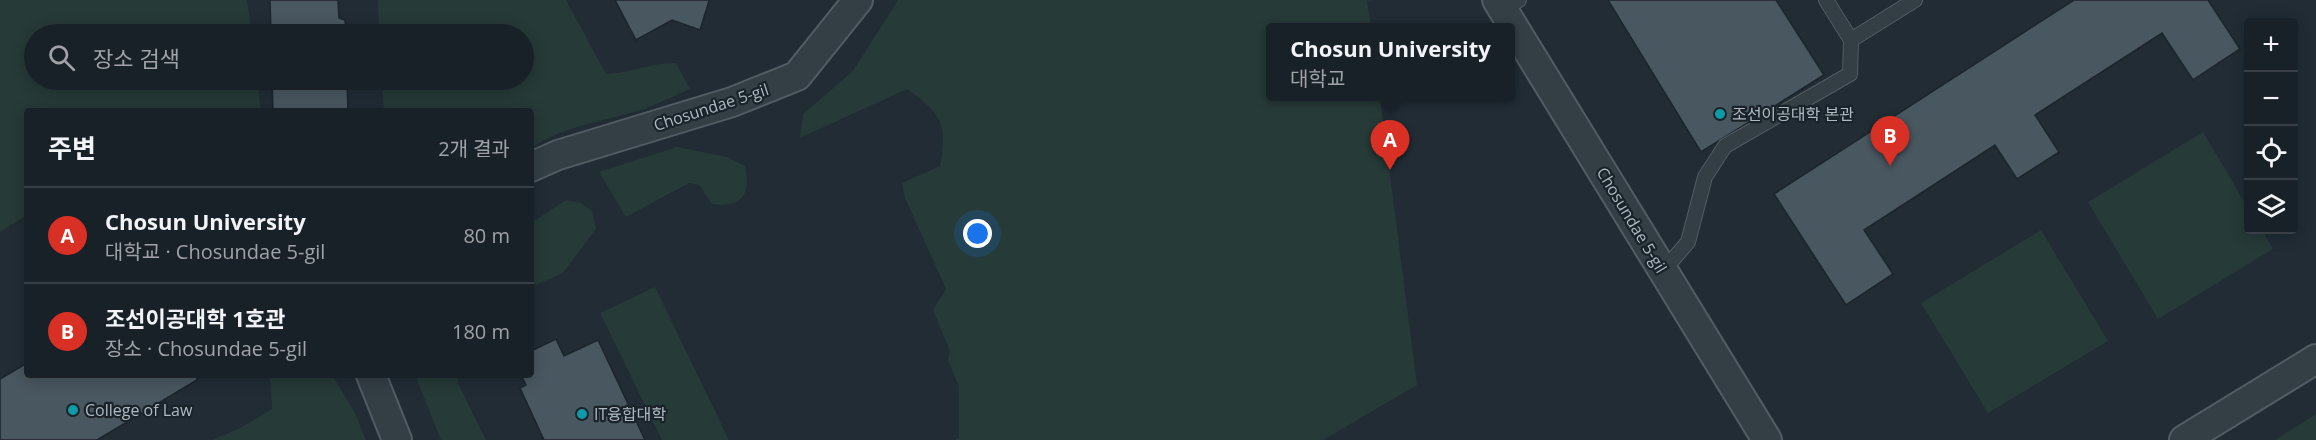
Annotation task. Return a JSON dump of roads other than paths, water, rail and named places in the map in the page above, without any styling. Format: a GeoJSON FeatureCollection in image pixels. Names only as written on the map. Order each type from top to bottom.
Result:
{"type":"FeatureCollection","features":[{"type":"Feature","properties":{"kind":"street","name":"Chosundae 5-gil"},"geometry":{"type":"LineString","coordinates":[[534,166],[558,155],[732,102],[797,76],[858,0]]}},
{"type":"Feature","properties":{"kind":"street","name":"Chosundae 5-gil"},"geometry":{"type":"LineString","coordinates":[[1506,3],[1767,440]]}},
{"type":"Feature","properties":{"kind":"street"},"geometry":{"type":"LineString","coordinates":[[2184,440],[2316,358]]}},
{"type":"Feature","properties":{"kind":"street"},"geometry":{"type":"LineString","coordinates":[[372,378],[397,440]]}},
{"type":"Feature","properties":{"kind":"lane"},"geometry":{"type":"LineString","coordinates":[[1664,271],[1688,242],[1705,177],[1725,146],[1850,74],[1851,40],[1826,0]]}},
{"type":"Feature","properties":{"kind":"lane"},"geometry":{"type":"LineString","coordinates":[[1851,40],[1914,0]]}},
{"type":"Feature","properties":{"kind":"place","name":"조선이공대학 본관"},"geometry":{"type":"Point","coordinates":[1720,114]}},
{"type":"Feature","properties":{"kind":"place","name":"조선이공대학 1호관"},"geometry":{"type":"Point","coordinates":[1890,166]}},
{"type":"Feature","properties":{"kind":"place","name":"Chosun University"},"geometry":{"type":"Point","coordinates":[1390,170]}},
{"type":"Feature","properties":{"kind":"place","name":"College of Law"},"geometry":{"type":"Point","coordinates":[73,410]}},
{"type":"Feature","properties":{"kind":"place","name":"IT융합대학"},"geometry":{"type":"Point","coordinates":[582,414]}}]}
